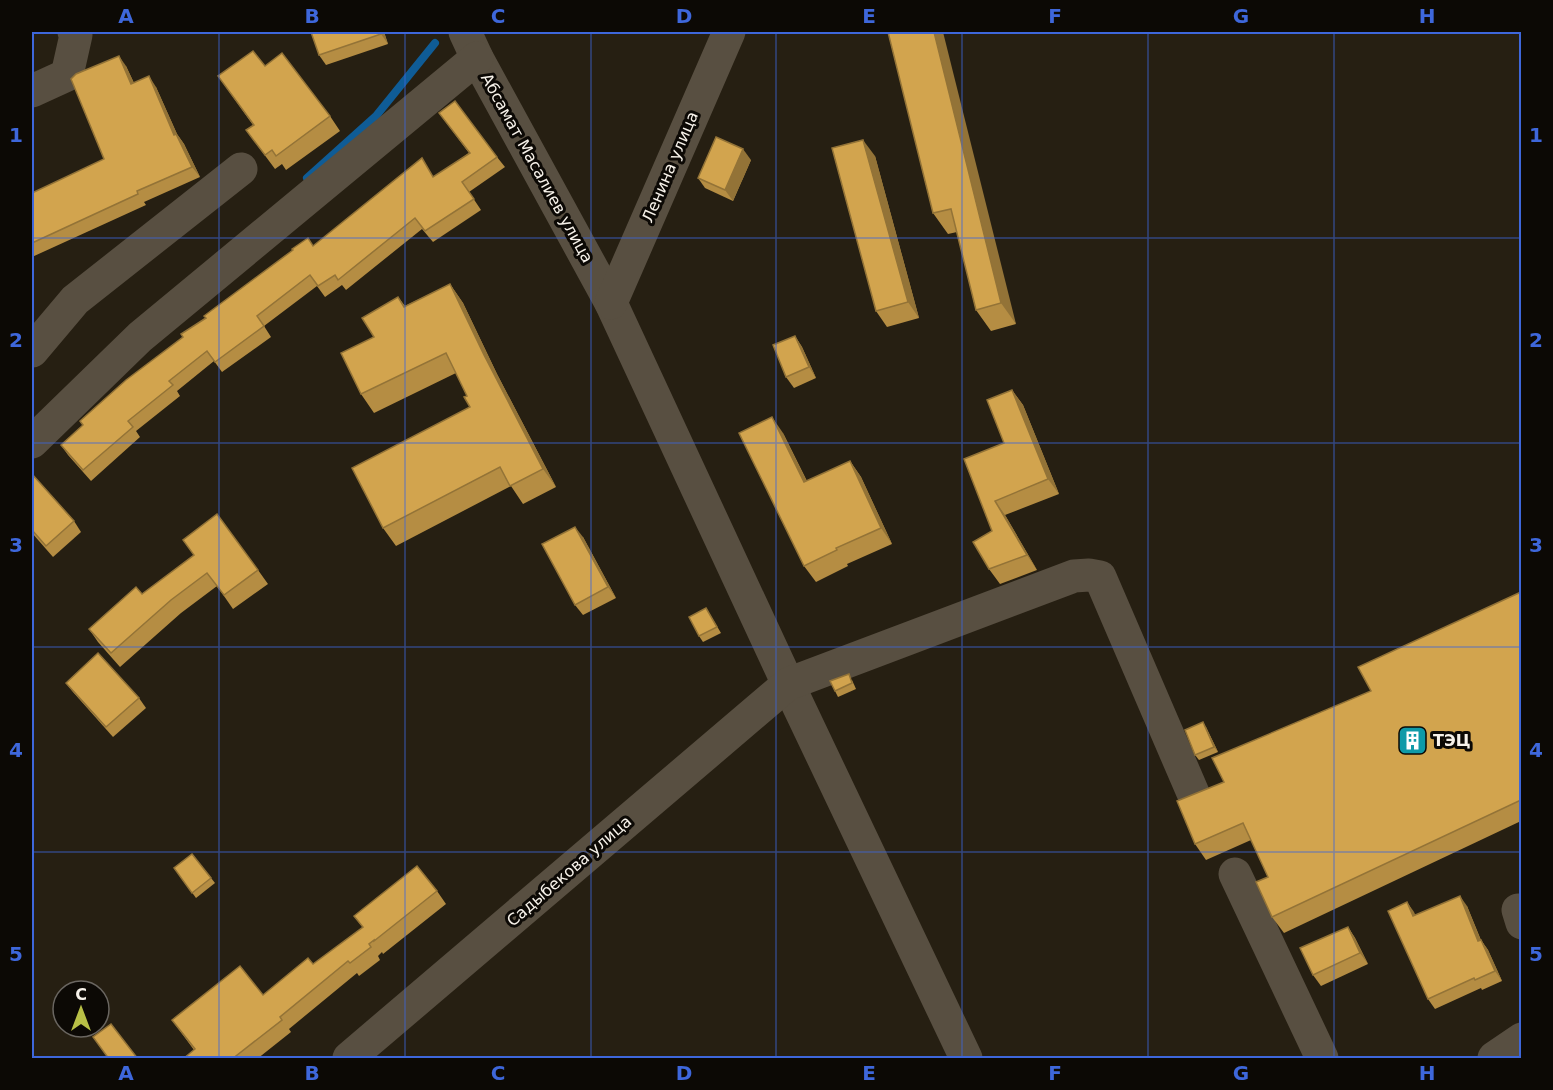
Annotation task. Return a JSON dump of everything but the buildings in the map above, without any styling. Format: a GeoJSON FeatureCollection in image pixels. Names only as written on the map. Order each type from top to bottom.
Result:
{"type":"FeatureCollection","features":[{"type":"Feature","properties":{"kind":"street"},"geometry":{"type":"LineString","coordinates":[[32,91],[67,75],[76,35],[74,32]]}},
{"type":"Feature","properties":{"kind":"street","name":"Ленина улица"},"geometry":{"type":"LineString","coordinates":[[611,303],[729,32]]}},
{"type":"Feature","properties":{"kind":"street"},"geometry":{"type":"LineString","coordinates":[[32,442],[140,337],[471,45]]}},
{"type":"Feature","properties":{"kind":"street","name":"Абсамат Масалиев улица"},"geometry":{"type":"LineString","coordinates":[[471,45],[611,303],[966,1059]]}},
{"type":"Feature","properties":{"kind":"street"},"geometry":{"type":"LineString","coordinates":[[32,351],[75,300],[241,169]]}},
{"type":"Feature","properties":{"kind":"street","name":"Садыбекова улица"},"geometry":{"type":"LineString","coordinates":[[349,1059],[788,684],[1074,576],[1100,577],[1194,793]]}},
{"type":"Feature","properties":{"kind":"street"},"geometry":{"type":"LineString","coordinates":[[1235,874],[1322,1059]]}},
{"type":"Feature","properties":{"kind":"street"},"geometry":{"type":"LineString","coordinates":[[1494,1059],[1521,1039]]}},
{"type":"Feature","properties":{"kind":"waterway"},"geometry":{"type":"LineString","coordinates":[[307,178],[376,116],[435,43]]}},
{"type":"Feature","properties":{"kind":"place","name":"ТЭЦ"},"geometry":{"type":"Point","coordinates":[1412,740]}}]}
